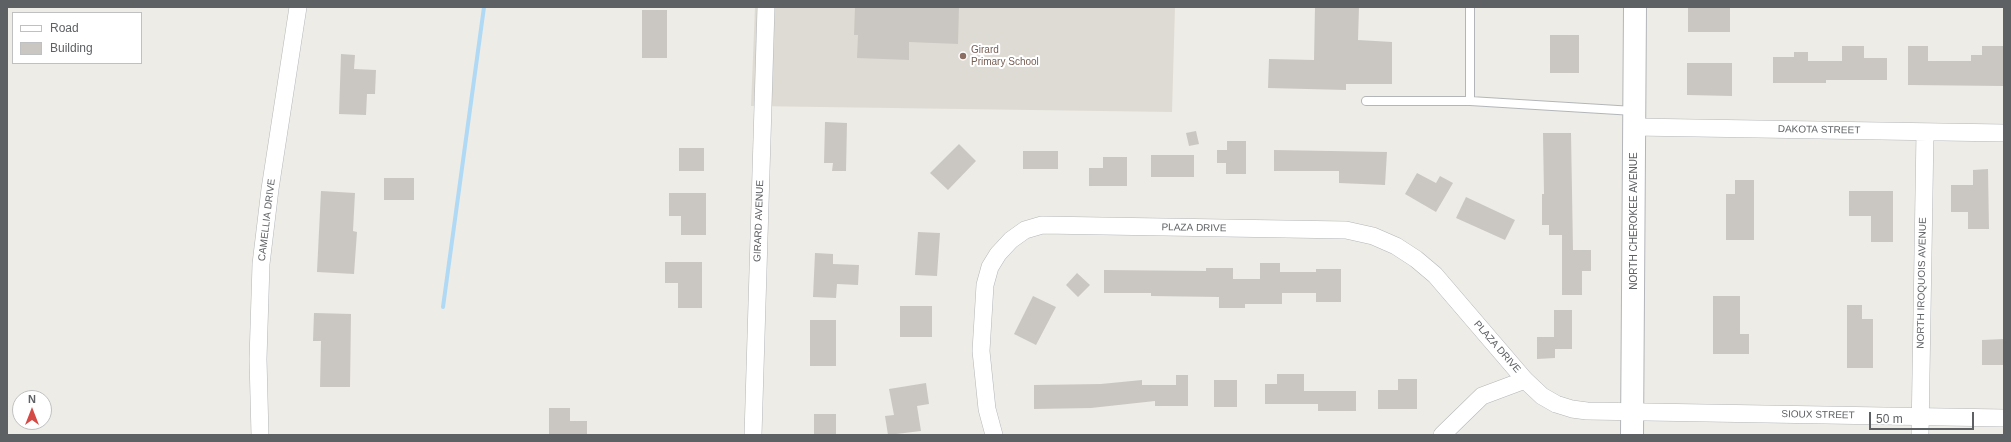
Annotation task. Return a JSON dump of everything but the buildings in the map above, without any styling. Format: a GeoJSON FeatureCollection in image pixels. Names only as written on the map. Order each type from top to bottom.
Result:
{"type":"FeatureCollection","features":[{"type":"Feature","properties":{"kind":"street","name":"CAMELLIA DRIVE"},"geometry":{"type":"LineString","coordinates":[[260,435],[258,352],[261,264],[270,189],[298,7]]}},
{"type":"Feature","properties":{"kind":"street","name":"GIRARD AVENUE"},"geometry":{"type":"LineString","coordinates":[[753,435],[766,7]]}},
{"type":"Feature","properties":{"kind":"street","name":"NORTH CHEROKEE AVENUE"},"geometry":{"type":"LineString","coordinates":[[1632,435],[1635,7]]}},
{"type":"Feature","properties":{"kind":"street","name":"DAKOTA STREET"},"geometry":{"type":"LineString","coordinates":[[1635,119],[1925,132],[2004,133]]}},
{"type":"Feature","properties":{"kind":"street","name":"NORTH IROQUOIS AVENUE"},"geometry":{"type":"LineString","coordinates":[[1920,435],[1925,132]]}},
{"type":"Feature","properties":{"kind":"street","name":"PLAZA DRIVE"},"geometry":{"type":"LineString","coordinates":[[994,435],[987,408],[981,351],[985,285],[990,267],[998,254],[1011,240],[1025,230],[1042,226],[1346,230],[1373,236],[1396,246],[1416,259],[1435,275],[1525,380],[1542,396],[1556,404],[1572,410],[1632,411]]}},
{"type":"Feature","properties":{"kind":"street"},"geometry":{"type":"LineString","coordinates":[[1442,435],[1482,396],[1525,380]]}},
{"type":"Feature","properties":{"kind":"street","name":"SIOUX STREET"},"geometry":{"type":"LineString","coordinates":[[1632,411],[2004,418]]}},
{"type":"Feature","properties":{"kind":"lane"},"geometry":{"type":"LineString","coordinates":[[1470,7],[1470,101]]}},
{"type":"Feature","properties":{"kind":"lane"},"geometry":{"type":"LineString","coordinates":[[1366,101],[1470,101],[1635,119]]}},
{"type":"Feature","properties":{"kind":"shaded area","name":"Girard Primary School"},"geometry":{"type":"Polygon","coordinates":[[[755,7],[1175,7],[1172,112],[751,106],[755,7]]]}},
{"type":"Feature","properties":{"kind":"waterway"},"geometry":{"type":"LineString","coordinates":[[443,307],[484,7]]}},
{"type":"Feature","properties":{"kind":"place","name":"Girard Primary School"},"geometry":{"type":"Point","coordinates":[963,56]}}]}
